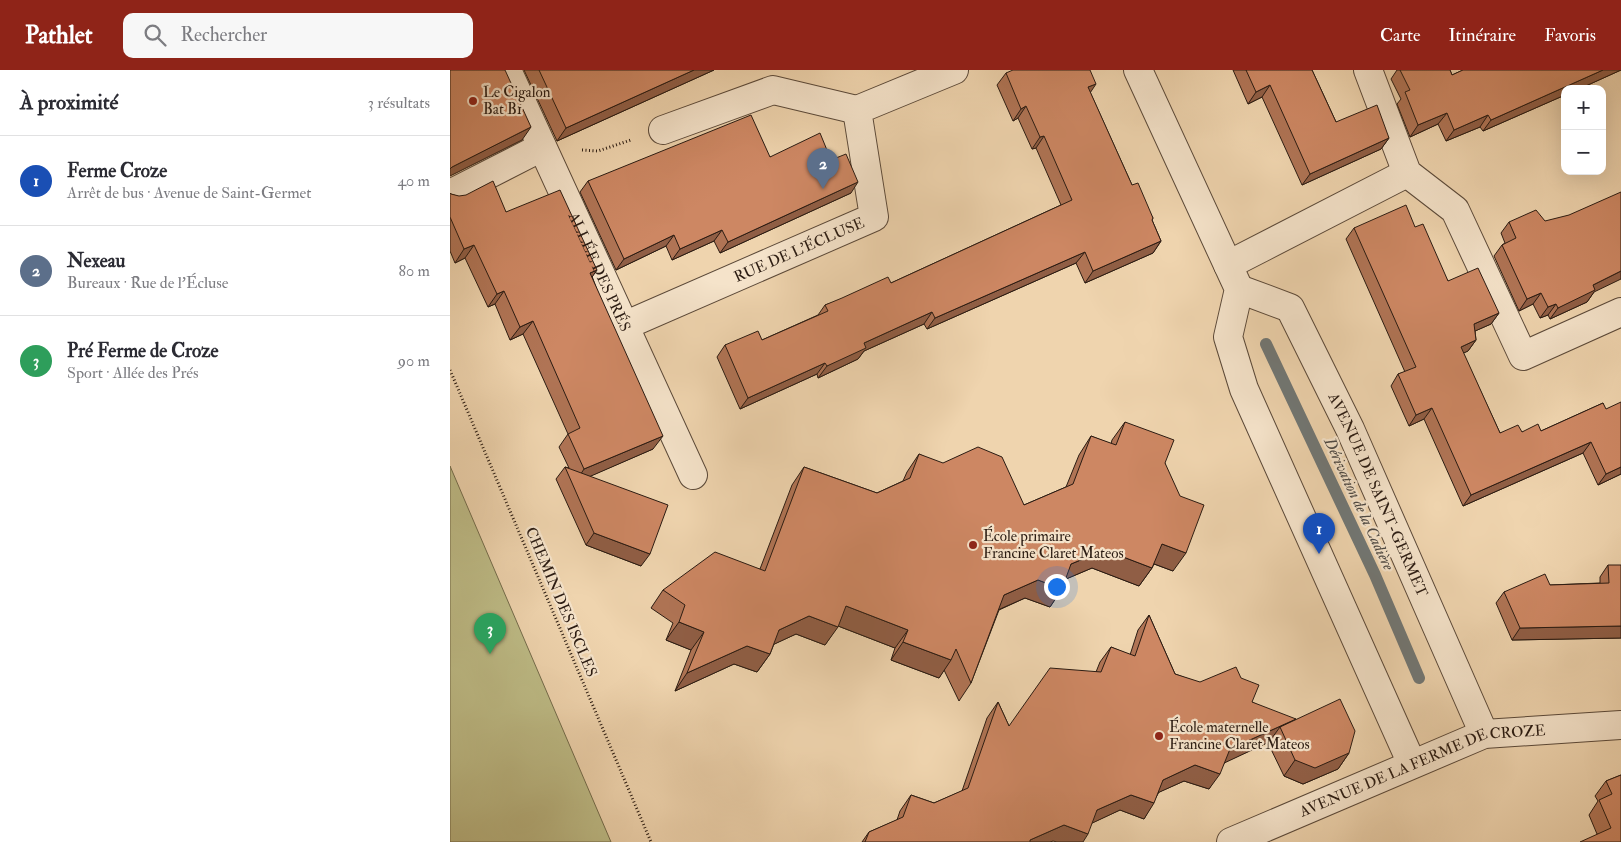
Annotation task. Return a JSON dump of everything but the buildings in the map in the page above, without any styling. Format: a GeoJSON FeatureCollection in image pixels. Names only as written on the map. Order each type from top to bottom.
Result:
{"type":"FeatureCollection","features":[{"type":"Feature","properties":{"kind":"street","name":"ALLÉE DES PRÉS"},"geometry":{"type":"LineString","coordinates":[[507,70],[693,474]]}},
{"type":"Feature","properties":{"kind":"street"},"geometry":{"type":"LineString","coordinates":[[663,130],[773,90],[857,110],[954,70]]}},
{"type":"Feature","properties":{"kind":"street"},"geometry":{"type":"LineString","coordinates":[[1138,70],[1234,277],[1228,337],[1244,389],[1412,764]]}},
{"type":"Feature","properties":{"kind":"street"},"geometry":{"type":"LineString","coordinates":[[1368,70],[1407,173],[1455,210],[1523,356],[1621,312]]}},
{"type":"Feature","properties":{"kind":"street","name":"RUE DE L'ÉCLUSE"},"geometry":{"type":"LineString","coordinates":[[624,326],[874,217],[857,110]]}},
{"type":"Feature","properties":{"kind":"street"},"geometry":{"type":"LineString","coordinates":[[450,194],[542,147]]}},
{"type":"Feature","properties":{"kind":"street"},"geometry":{"type":"LineString","coordinates":[[1234,277],[1407,173]]}},
{"type":"Feature","properties":{"kind":"street","name":"AVENUE DE SAINT-GERMET"},"geometry":{"type":"LineString","coordinates":[[1234,277],[1290,308],[1350,429],[1484,734]]}},
{"type":"Feature","properties":{"kind":"street","name":"AVENUE DE LA FERME DE CROZE"},"geometry":{"type":"LineString","coordinates":[[1231,842],[1484,734],[1621,725]]}},
{"type":"Feature","properties":{"kind":"path"},"geometry":{"type":"LineString","coordinates":[[542,147],[598,151],[663,130]]}},
{"type":"Feature","properties":{"kind":"path","name":"CHEMIN DES ISCLES"},"geometry":{"type":"LineString","coordinates":[[450,370],[651,842]]}},
{"type":"Feature","properties":{"kind":"shaded area"},"geometry":{"type":"Polygon","coordinates":[[[450,466],[611,842],[450,842],[450,466]]]}},
{"type":"Feature","properties":{"kind":"waterway","name":"Dérivation de la Cadière"},"geometry":{"type":"LineString","coordinates":[[1266,344],[1375,575],[1419,678]]}},
{"type":"Feature","properties":{"kind":"place","name":"Le Cigalon Bat B1"},"geometry":{"type":"Point","coordinates":[473,101]}},
{"type":"Feature","properties":{"kind":"place","name":"Nexeau"},"geometry":{"type":"Point","coordinates":[823,189]}},
{"type":"Feature","properties":{"kind":"place","name":"École primaire Francine Claret Mateos"},"geometry":{"type":"Point","coordinates":[973,545]}},
{"type":"Feature","properties":{"kind":"place","name":"Ferme Croze"},"geometry":{"type":"Point","coordinates":[1319,554]}},
{"type":"Feature","properties":{"kind":"place","name":"Pré Ferme de Croze"},"geometry":{"type":"Point","coordinates":[490,654]}},
{"type":"Feature","properties":{"kind":"place","name":"École maternelle Francine Claret Mateos"},"geometry":{"type":"Point","coordinates":[1159,736]}}]}
